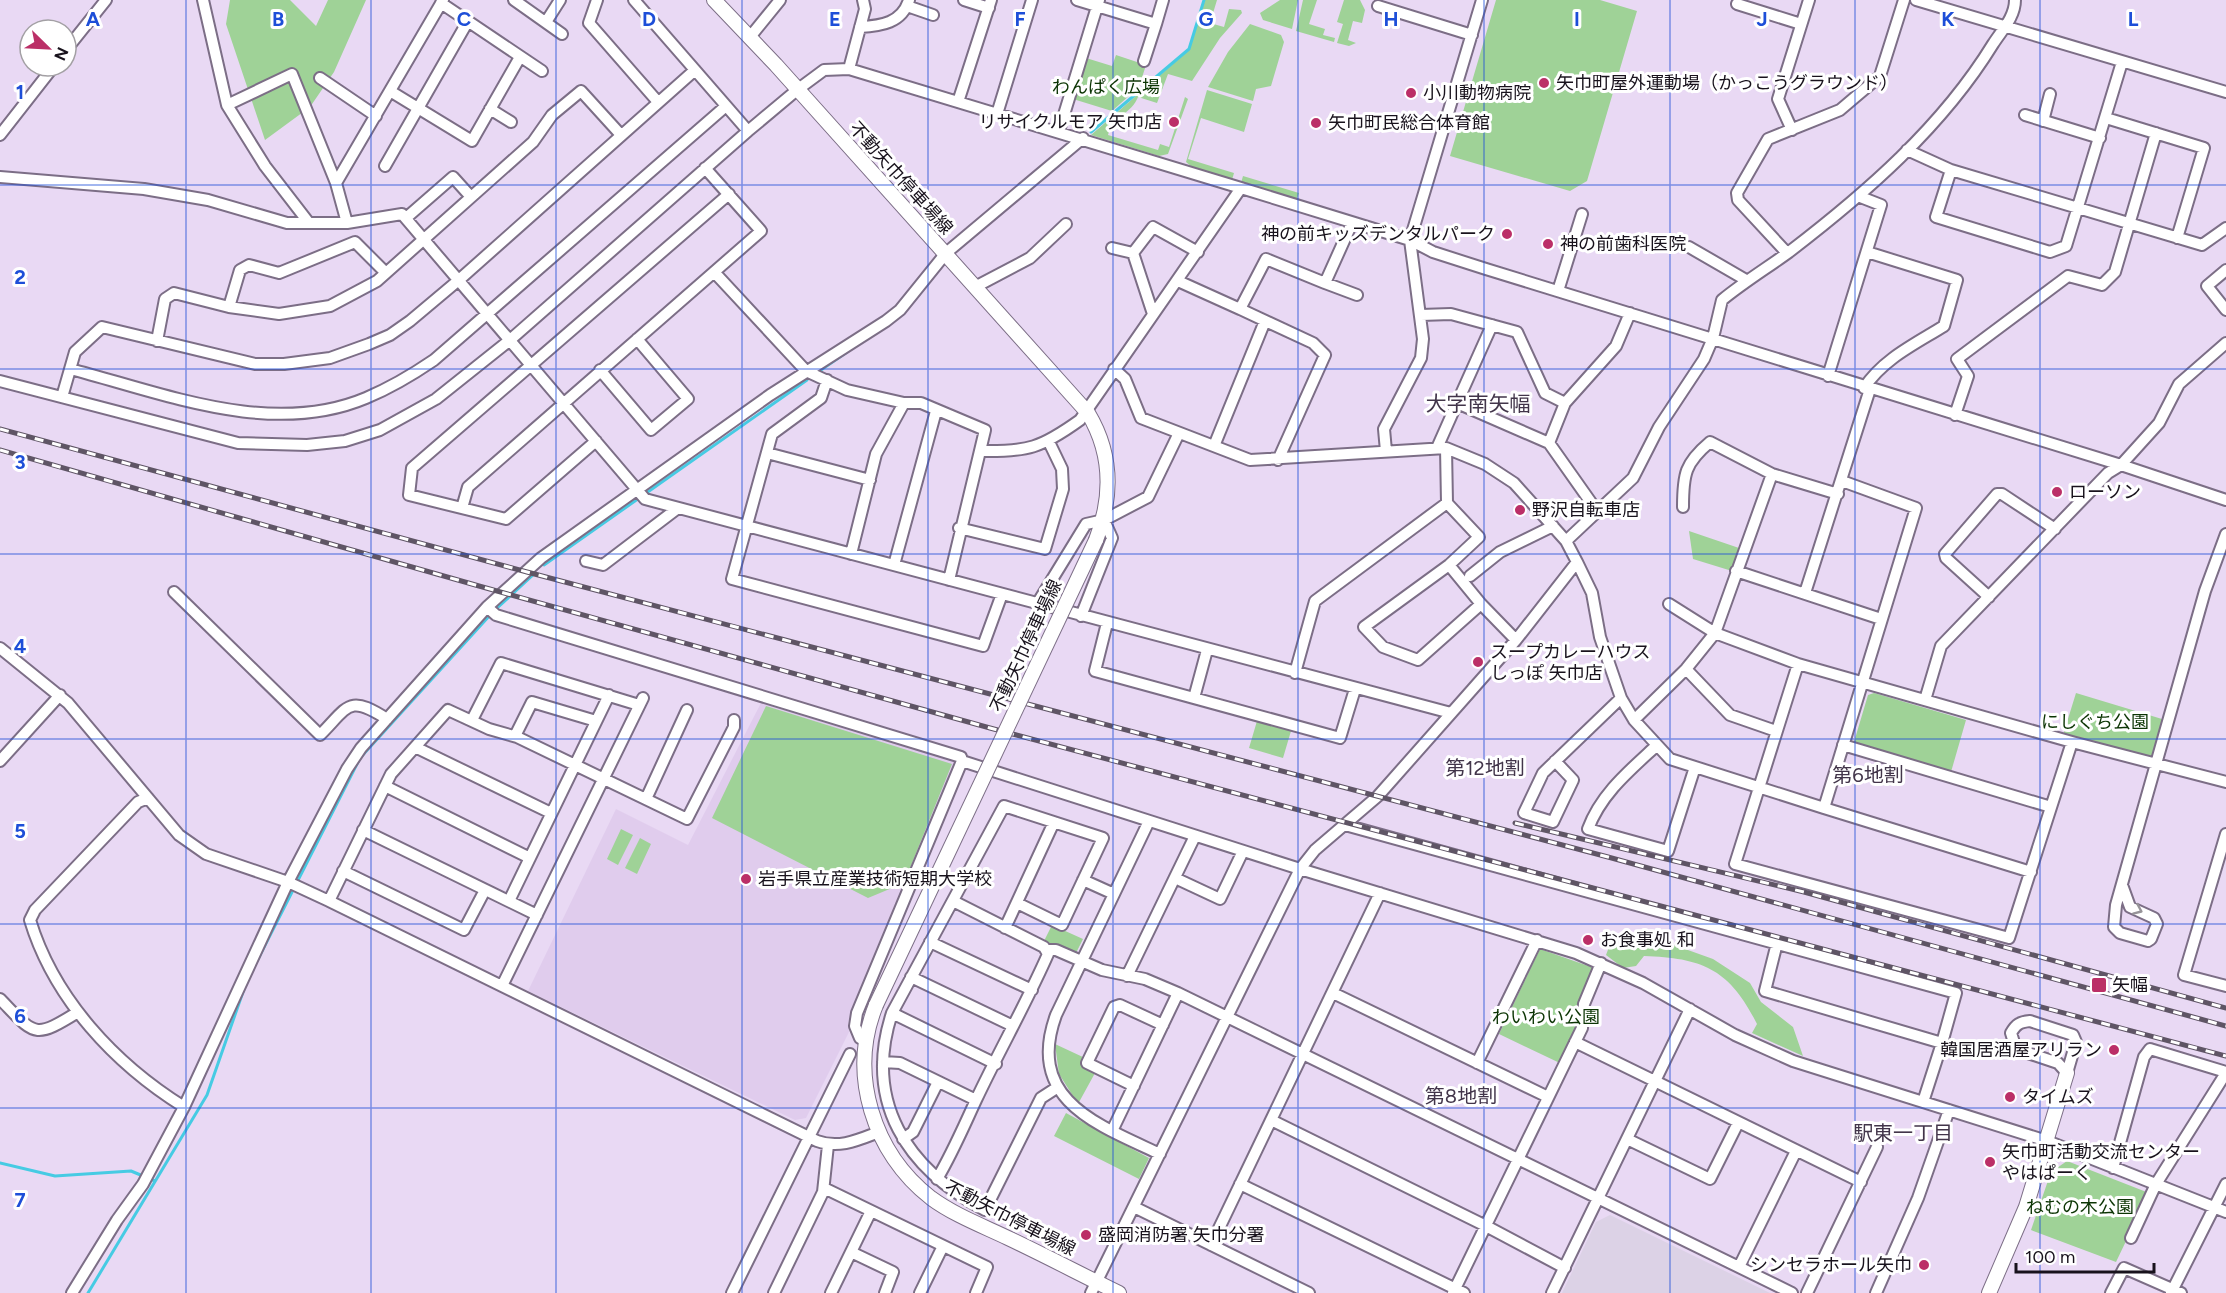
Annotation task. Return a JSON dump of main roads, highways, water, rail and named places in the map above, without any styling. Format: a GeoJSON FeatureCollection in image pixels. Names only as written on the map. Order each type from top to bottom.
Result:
{"type":"FeatureCollection","features":[{"type":"Feature","properties":{"kind":"main road","name":"不動矢巾停車場線"},"geometry":{"type":"LineString","coordinates":[[714,0],[798,90],[1088,413],[1098,430],[1106,452],[1108,473],[1104,520],[876,1005],[866,1041],[866,1089],[879,1132],[904,1172],[941,1204],[1094,1287],[1119,1293]]}},
{"type":"Feature","properties":{"kind":"main road"},"geometry":{"type":"LineString","coordinates":[[1989,1293],[2026,1207],[2067,1073]]}},
{"type":"Feature","properties":{"kind":"waterway"},"geometry":{"type":"LineString","coordinates":[[1091,132],[1189,49],[1204,0]]}},
{"type":"Feature","properties":{"kind":"waterway"},"geometry":{"type":"LineString","coordinates":[[818,372],[847,352]]}},
{"type":"Feature","properties":{"kind":"waterway"},"geometry":{"type":"LineString","coordinates":[[544,565],[807,380]]}},
{"type":"Feature","properties":{"kind":"waterway"},"geometry":{"type":"LineString","coordinates":[[496,609],[534,574]]}},
{"type":"Feature","properties":{"kind":"waterway"},"geometry":{"type":"LineString","coordinates":[[257,961],[360,758],[491,614]]}},
{"type":"Feature","properties":{"kind":"waterway"},"geometry":{"type":"LineString","coordinates":[[88,1293],[207,1095],[244,989]]}},
{"type":"Feature","properties":{"kind":"waterway"},"geometry":{"type":"LineString","coordinates":[[0,1163],[55,1176],[131,1171],[155,1181]]}},
{"type":"Feature","properties":{"kind":"railway"},"geometry":{"type":"LineString","coordinates":[[0,429],[527,572],[1608,857],[2226,1026]]}},
{"type":"Feature","properties":{"kind":"railway"},"geometry":{"type":"LineString","coordinates":[[0,450],[990,728],[2226,1056]]}},
{"type":"Feature","properties":{"kind":"railway"},"geometry":{"type":"LineString","coordinates":[[1515,823],[1804,892],[2226,1008]]}},
{"type":"Feature","properties":{"kind":"place","name":"矢巾町屋外運動場（かっこうグラウンド）"},"geometry":{"type":"Point","coordinates":[1544,83]}},
{"type":"Feature","properties":{"kind":"place","name":"小川動物病院"},"geometry":{"type":"Point","coordinates":[1411,93]}},
{"type":"Feature","properties":{"kind":"place","name":"リサイクルモア 矢巾店"},"geometry":{"type":"Point","coordinates":[1174,122]}},
{"type":"Feature","properties":{"kind":"place","name":"矢巾町民総合体育館"},"geometry":{"type":"Point","coordinates":[1316,123]}},
{"type":"Feature","properties":{"kind":"place","name":"神の前キッズデンタルパーク"},"geometry":{"type":"Point","coordinates":[1507,234]}},
{"type":"Feature","properties":{"kind":"place","name":"神の前歯科医院"},"geometry":{"type":"Point","coordinates":[1548,244]}},
{"type":"Feature","properties":{"kind":"place","name":"ローソン"},"geometry":{"type":"Point","coordinates":[2057,492]}},
{"type":"Feature","properties":{"kind":"place","name":"野沢自転車店"},"geometry":{"type":"Point","coordinates":[1520,510]}},
{"type":"Feature","properties":{"kind":"place","name":"スープカレーハウス しっぽ 矢巾店"},"geometry":{"type":"Point","coordinates":[1478,662]}},
{"type":"Feature","properties":{"kind":"place","name":"岩手県立産業技術短期大学校"},"geometry":{"type":"Point","coordinates":[746,879]}},
{"type":"Feature","properties":{"kind":"place","name":"お食事処 和"},"geometry":{"type":"Point","coordinates":[1588,940]}},
{"type":"Feature","properties":{"kind":"place","name":"矢幅"},"geometry":{"type":"Point","coordinates":[2099,985]}},
{"type":"Feature","properties":{"kind":"place","name":"韓国居酒屋アリラン"},"geometry":{"type":"Point","coordinates":[2114,1050]}},
{"type":"Feature","properties":{"kind":"place","name":"タイムズ"},"geometry":{"type":"Point","coordinates":[2010,1097]}},
{"type":"Feature","properties":{"kind":"place","name":"矢巾町活動交流センター やはぱーく"},"geometry":{"type":"Point","coordinates":[1990,1162]}},
{"type":"Feature","properties":{"kind":"place","name":"盛岡消防署 矢巾分署"},"geometry":{"type":"Point","coordinates":[1086,1235]}},
{"type":"Feature","properties":{"kind":"place","name":"シンセラホール矢巾"},"geometry":{"type":"Point","coordinates":[1924,1265]}},
{"type":"Feature","properties":{"kind":"district","name":"大字南矢幅"},"geometry":{"type":"Point","coordinates":[1478,404]}},
{"type":"Feature","properties":{"kind":"district","name":"第12地割"},"geometry":{"type":"Point","coordinates":[1485,768]}},
{"type":"Feature","properties":{"kind":"district","name":"第6地割"},"geometry":{"type":"Point","coordinates":[1868,775]}},
{"type":"Feature","properties":{"kind":"district","name":"第8地割"},"geometry":{"type":"Point","coordinates":[1461,1096]}},
{"type":"Feature","properties":{"kind":"district","name":"駅東一丁目"},"geometry":{"type":"Point","coordinates":[1903,1133]}},
{"type":"Feature","properties":{"kind":"park label","name":"わんぱく広場"},"geometry":{"type":"Point","coordinates":[1106,87]}},
{"type":"Feature","properties":{"kind":"park label","name":"にしぐち公園"},"geometry":{"type":"Point","coordinates":[2095,722]}},
{"type":"Feature","properties":{"kind":"park label","name":"わいわい公園"},"geometry":{"type":"Point","coordinates":[1546,1017]}},
{"type":"Feature","properties":{"kind":"park label","name":"ねむの木公園"},"geometry":{"type":"Point","coordinates":[2080,1207]}}]}
